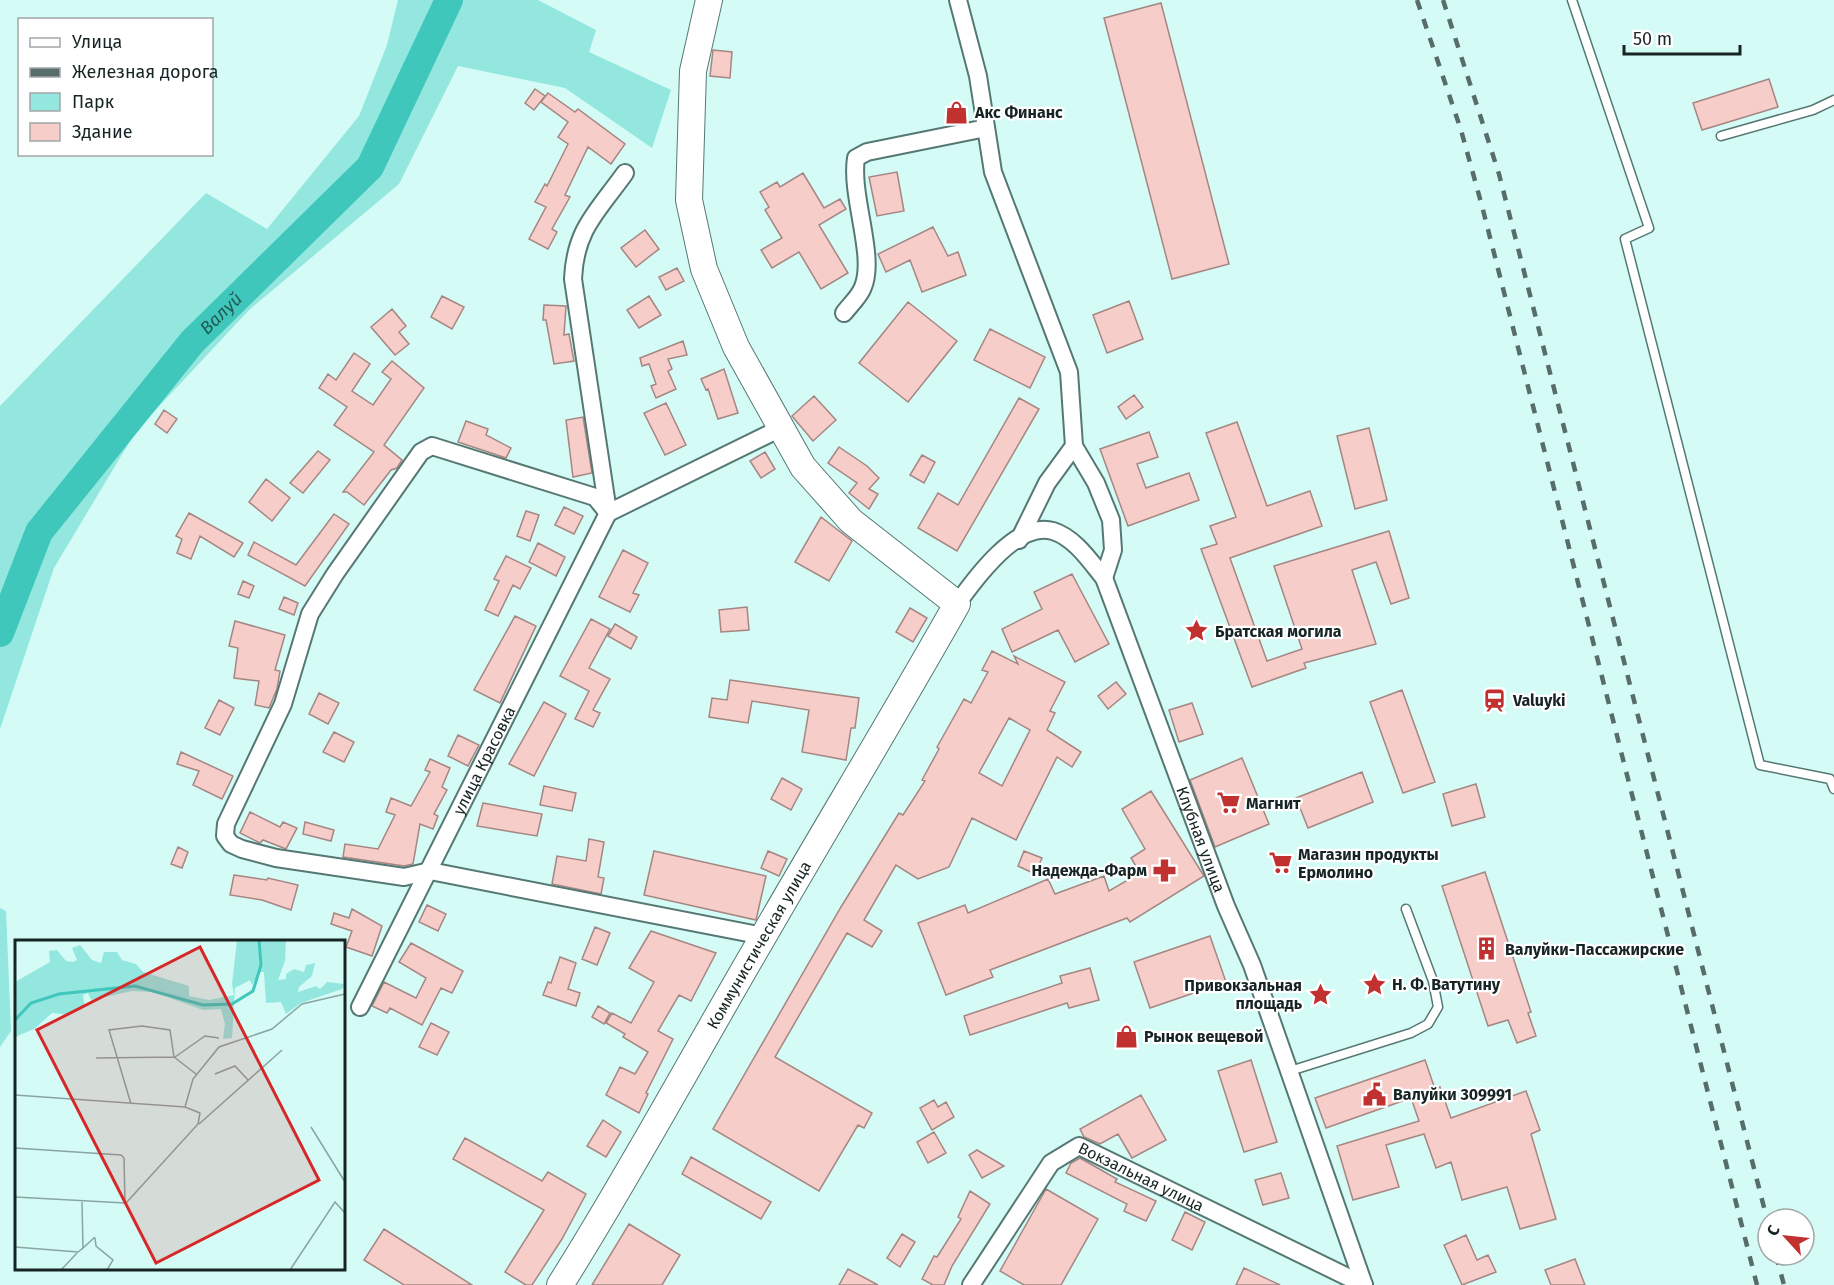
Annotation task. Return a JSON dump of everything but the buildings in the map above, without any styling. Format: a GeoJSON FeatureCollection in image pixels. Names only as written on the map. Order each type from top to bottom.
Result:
{"type":"FeatureCollection","features":[{"type":"Feature","properties":{"kind":"main road"},"geometry":{"type":"LineString","coordinates":[[709,0],[693,71],[689,200],[704,269],[736,347],[803,467],[851,521],[957,604]]}},
{"type":"Feature","properties":{"kind":"main road","name":"Коммунистическая улица"},"geometry":{"type":"LineString","coordinates":[[560,1285],[613,1201],[763,936],[879,743],[957,604]]}},
{"type":"Feature","properties":{"kind":"street"},"geometry":{"type":"LineString","coordinates":[[958,0],[978,76],[993,172],[1069,372],[1074,446],[1096,483],[1111,520],[1113,550],[1104,578]]}},
{"type":"Feature","properties":{"kind":"street"},"geometry":{"type":"LineString","coordinates":[[844,313],[863,288],[867,271],[853,175],[856,158],[867,152],[986,128]]}},
{"type":"Feature","properties":{"kind":"street"},"geometry":{"type":"LineString","coordinates":[[608,513],[573,279],[574,253],[585,225],[625,172]]}},
{"type":"Feature","properties":{"kind":"street"},"geometry":{"type":"LineString","coordinates":[[608,513],[781,428]]}},
{"type":"Feature","properties":{"kind":"street"},"geometry":{"type":"LineString","coordinates":[[608,513],[595,497],[432,446],[421,453],[335,574],[310,614],[283,704],[226,824],[225,836],[231,844],[242,849],[276,858],[404,877],[430,871],[763,936]]}},
{"type":"Feature","properties":{"kind":"street"},"geometry":{"type":"LineString","coordinates":[[1019,540],[1047,483],[1074,446]]}},
{"type":"Feature","properties":{"kind":"street","name":"улица Красовка"},"geometry":{"type":"LineString","coordinates":[[360,1008],[608,513]]}},
{"type":"Feature","properties":{"kind":"street","name":"Клубная улица"},"geometry":{"type":"LineString","coordinates":[[957,604],[986,565],[1019,540],[1038,530],[1053,532],[1080,549],[1104,578],[1226,906],[1252,965],[1364,1285]]}},
{"type":"Feature","properties":{"kind":"street","name":"Вокзальная улица"},"geometry":{"type":"LineString","coordinates":[[971,1285],[1051,1163],[1079,1146],[1364,1285]]}},
{"type":"Feature","properties":{"kind":"lane"},"geometry":{"type":"LineString","coordinates":[[1572,0],[1649,228],[1625,239],[1760,765],[1830,779],[1834,789]]}},
{"type":"Feature","properties":{"kind":"lane"},"geometry":{"type":"LineString","coordinates":[[1721,136],[1813,110],[1834,100]]}},
{"type":"Feature","properties":{"kind":"lane"},"geometry":{"type":"LineString","coordinates":[[1290,1071],[1411,1033],[1428,1024],[1438,1008],[1433,981],[1406,909]]}},
{"type":"Feature","properties":{"kind":"green space"},"geometry":{"type":"Polygon","coordinates":[[[398,0],[538,0],[596,30],[589,52],[671,90],[652,148],[565,88],[458,66],[399,184],[249,310],[136,431],[54,568],[0,729],[0,406],[206,193],[267,229],[359,116],[387,45],[398,0]]]}},
{"type":"Feature","properties":{"kind":"green space"},"geometry":{"type":"Polygon","coordinates":[[[0,908],[6,911],[11,1031],[0,1047],[0,908]]]}},
{"type":"Feature","properties":{"kind":"waterway","name":"Валуй"},"geometry":{"type":"LineString","coordinates":[[0,633],[39,532],[192,342],[370,167],[449,0]]}},
{"type":"Feature","properties":{"kind":"railway"},"geometry":{"type":"LineString","coordinates":[[1417,0],[1461,130],[1482,206],[1757,1285]]}},
{"type":"Feature","properties":{"kind":"railway"},"geometry":{"type":"LineString","coordinates":[[1443,0],[1499,174],[1764,1207]]}},
{"type":"Feature","properties":{"kind":"railway"},"geometry":{"type":"LineString","coordinates":[[1779,1267],[1784,1285]]}},
{"type":"Feature","properties":{"kind":"place","name":"Акс Финанс"},"geometry":{"type":"Point","coordinates":[957,112]}},
{"type":"Feature","properties":{"kind":"place","name":"Братская могила"},"geometry":{"type":"Point","coordinates":[1197,631]}},
{"type":"Feature","properties":{"kind":"place","name":"Valuyki"},"geometry":{"type":"Point","coordinates":[1495,700]}},
{"type":"Feature","properties":{"kind":"place","name":"Магнит"},"geometry":{"type":"Point","coordinates":[1228,803]}},
{"type":"Feature","properties":{"kind":"place","name":"Магазин продукты Ермолино"},"geometry":{"type":"Point","coordinates":[1280,863]}},
{"type":"Feature","properties":{"kind":"place","name":"Надежда-Фарм"},"geometry":{"type":"Point","coordinates":[1165,870]}},
{"type":"Feature","properties":{"kind":"place","name":"Валуйки-Пассажирские"},"geometry":{"type":"Point","coordinates":[1487,949]}},
{"type":"Feature","properties":{"kind":"place","name":"Н. Ф. Ватутину"},"geometry":{"type":"Point","coordinates":[1374,984]}},
{"type":"Feature","properties":{"kind":"place","name":"Привокзальная площадь"},"geometry":{"type":"Point","coordinates":[1320,994]}},
{"type":"Feature","properties":{"kind":"place","name":"Рынок вещевой"},"geometry":{"type":"Point","coordinates":[1126,1036]}},
{"type":"Feature","properties":{"kind":"place","name":"Валуйки 309991"},"geometry":{"type":"Point","coordinates":[1375,1094]}}]}
